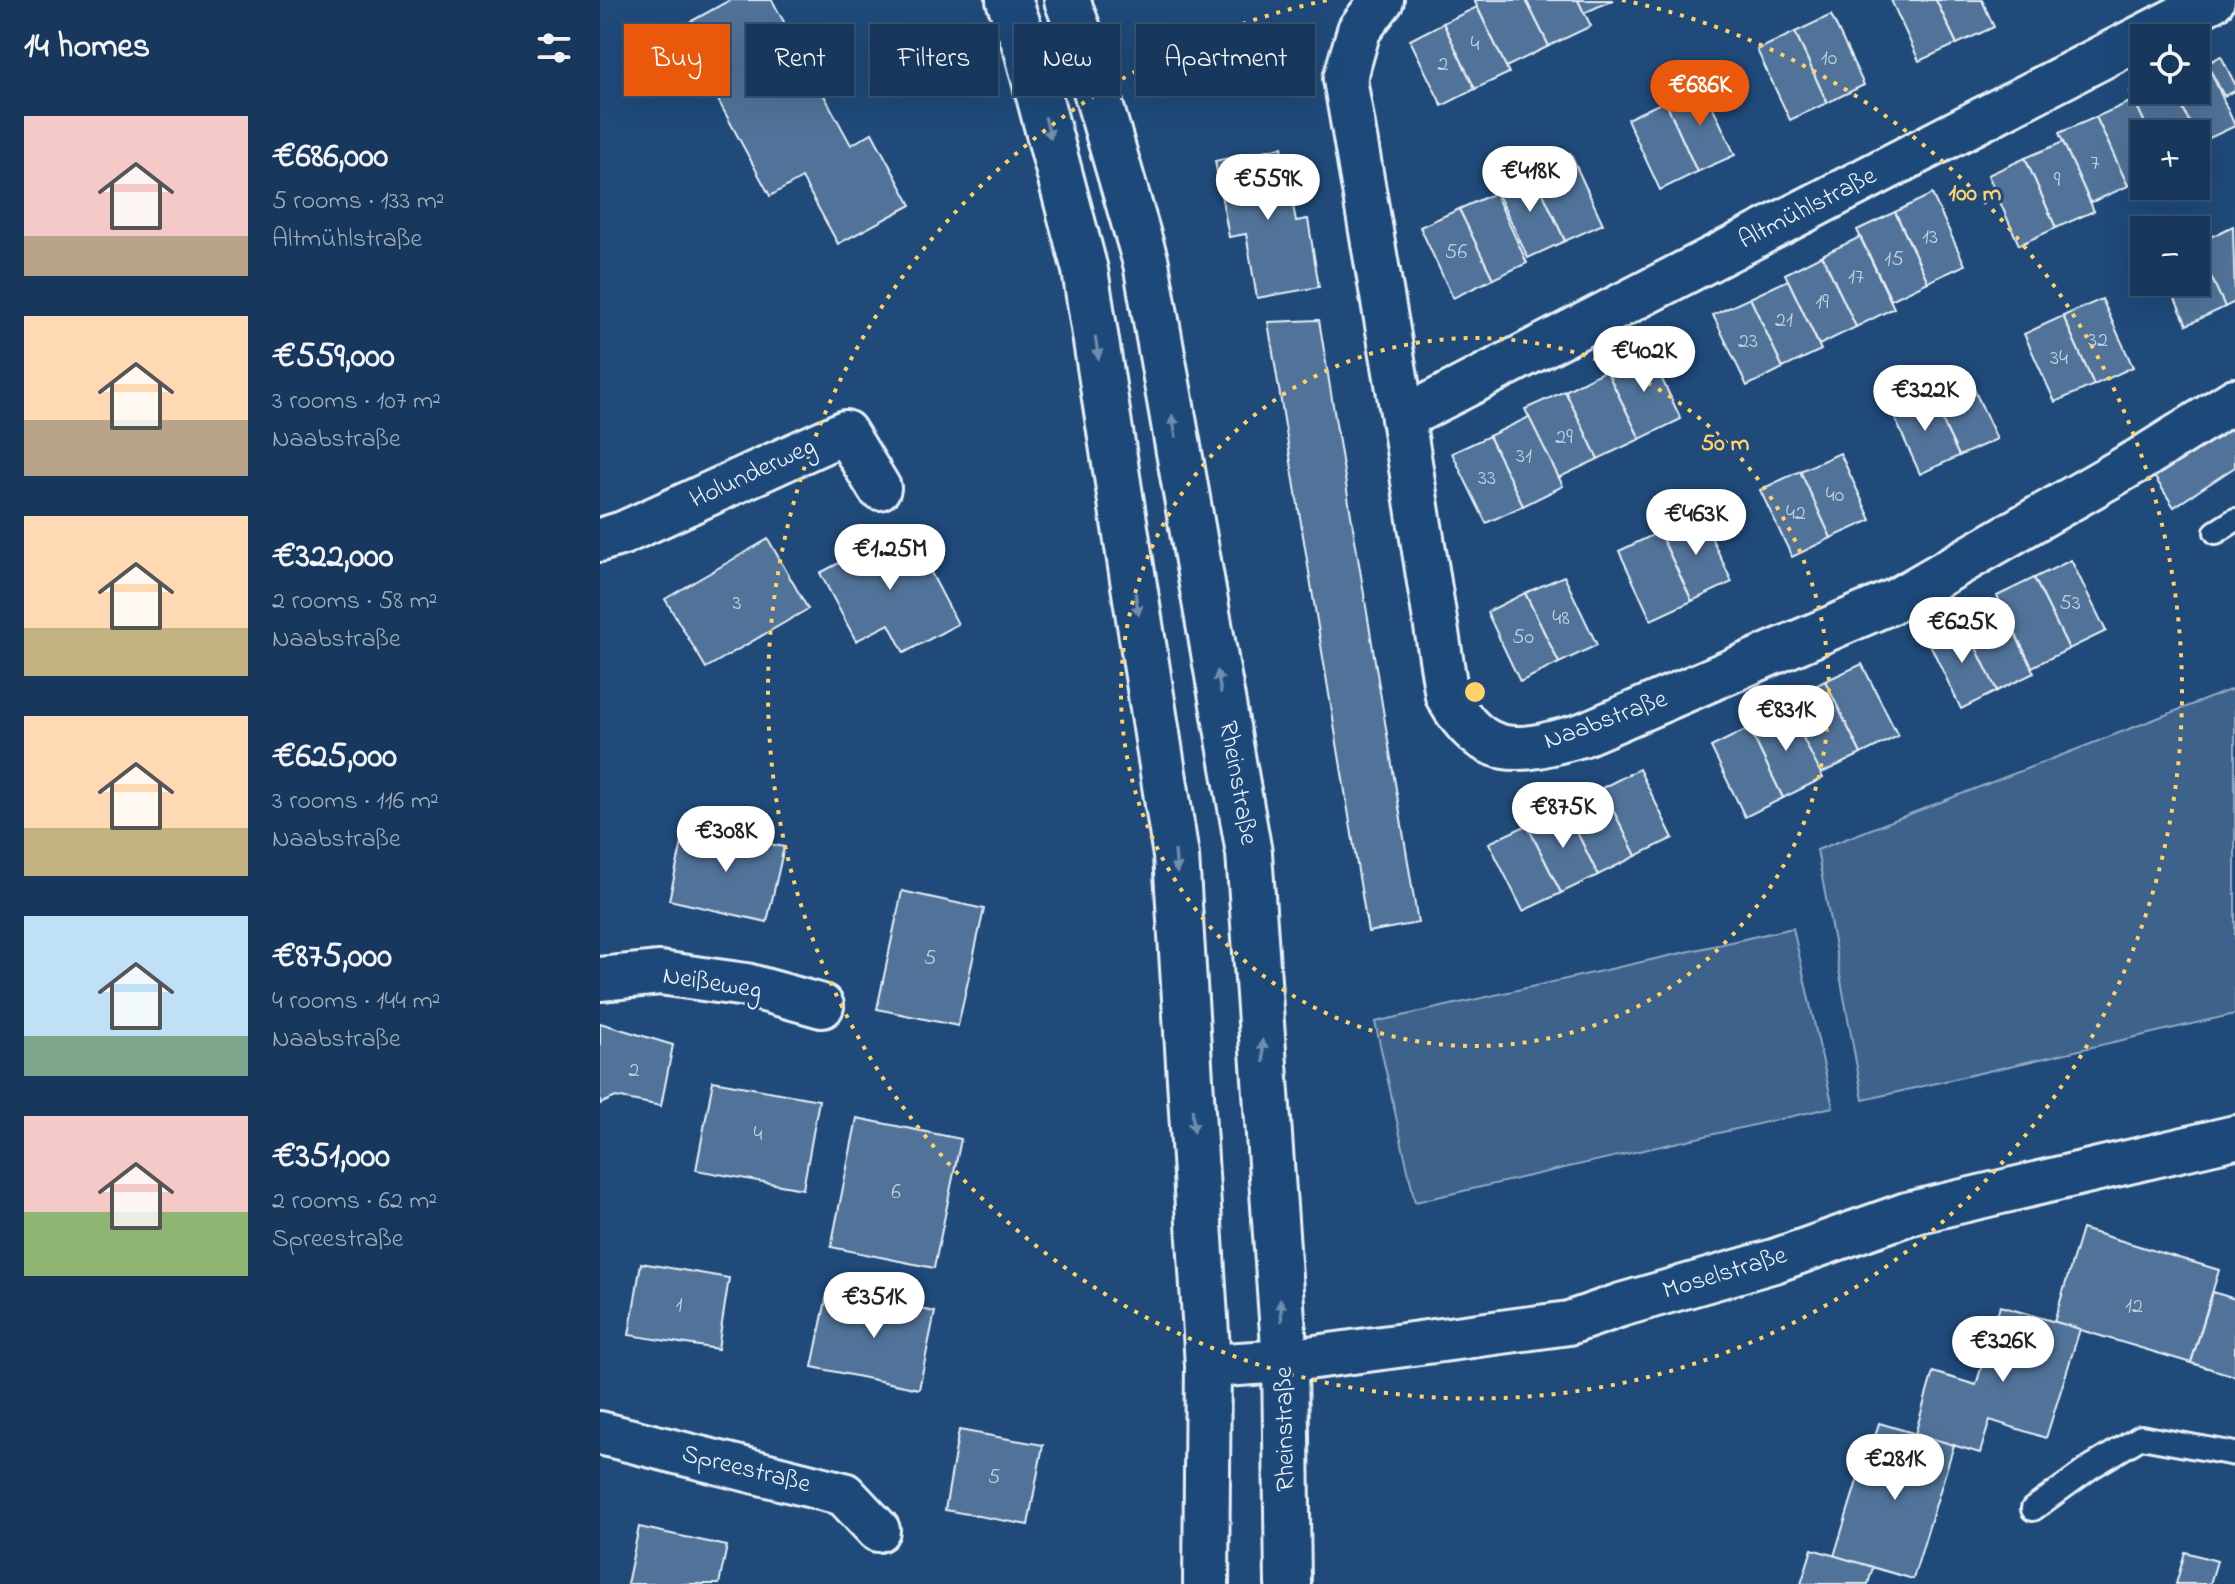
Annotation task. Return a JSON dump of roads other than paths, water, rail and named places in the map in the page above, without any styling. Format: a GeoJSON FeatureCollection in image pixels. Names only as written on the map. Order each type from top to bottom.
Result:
{"type":"FeatureCollection","features":[{"type":"Feature","properties":{"kind":"street"},"geometry":{"type":"LineString","coordinates":[[1009,0],[1027,50],[1085,270],[1176,856],[1208,1366],[1206,1584]]}},
{"type":"Feature","properties":{"kind":"street","name":"Rheinstraße"},"geometry":{"type":"LineString","coordinates":[[1067,0],[1146,263],[1249,853],[1285,1361],[1288,1584]]}},
{"type":"Feature","properties":{"kind":"street","name":"Naabstraße"},"geometry":{"type":"LineString","coordinates":[[1382,0],[1359,30],[1345,79],[1447,696],[1460,719],[1474,735],[1489,744],[1511,748],[1540,747],[1582,735],[1896,600],[2139,460],[2235,400]]}},
{"type":"Feature","properties":{"kind":"street","name":"Altmühlstraße"},"geometry":{"type":"LineString","coordinates":[[1403,418],[2213,0]]}},
{"type":"Feature","properties":{"kind":"street","name":"Holunderweg"},"geometry":{"type":"LineString","coordinates":[[600,540],[623,533],[845,432],[879,488]]}},
{"type":"Feature","properties":{"kind":"street","name":"Neißeweg"},"geometry":{"type":"LineString","coordinates":[[600,979],[660,973],[746,985],[822,1006]]}},
{"type":"Feature","properties":{"kind":"street","name":"Moselstraße"},"geometry":{"type":"LineString","coordinates":[[1208,1366],[1285,1361],[1569,1323],[1774,1261],[1907,1214],[2235,1137]]}},
{"type":"Feature","properties":{"kind":"street","name":"Spreestraße"},"geometry":{"type":"LineString","coordinates":[[600,1433],[844,1494],[878,1530]]}},
{"type":"Feature","properties":{"kind":"lane"},"geometry":{"type":"LineString","coordinates":[[2033,1509],[2091,1467],[2141,1437],[2235,1454]]}}]}
